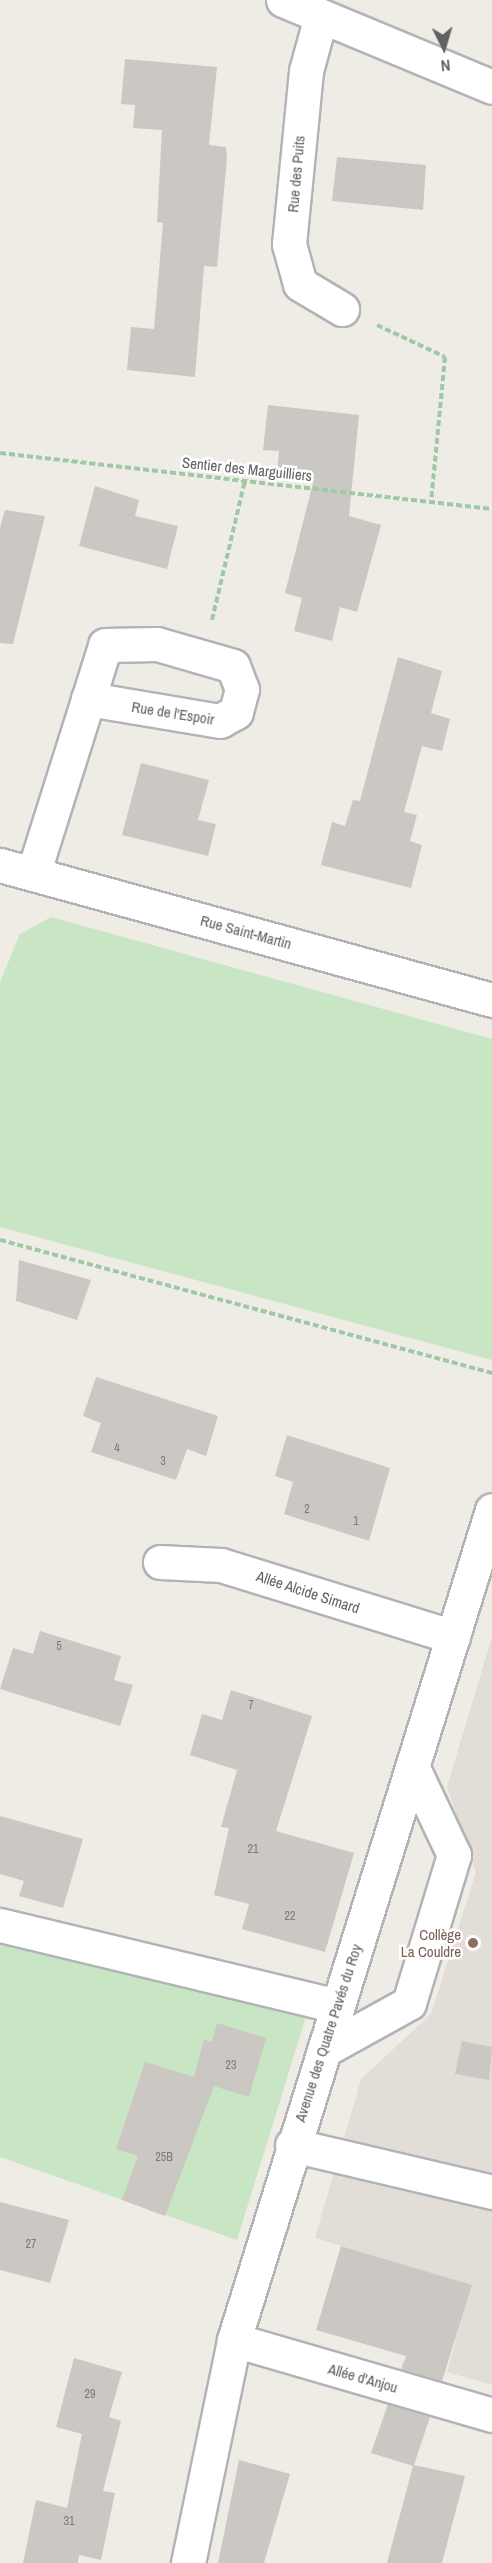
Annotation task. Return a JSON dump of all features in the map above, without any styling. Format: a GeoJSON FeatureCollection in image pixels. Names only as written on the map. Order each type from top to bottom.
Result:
{"type":"FeatureCollection","features":[{"type":"Feature","properties":{"kind":"street"},"geometry":{"type":"LineString","coordinates":[[284,0],[492,87]]}},
{"type":"Feature","properties":{"kind":"street","name":"Rue des Puits"},"geometry":{"type":"LineString","coordinates":[[321,16],[306,71],[289,244],[300,284],[342,309]]}},
{"type":"Feature","properties":{"kind":"street","name":"Rue de l'Espoir"},"geometry":{"type":"LineString","coordinates":[[9,870],[88,699],[105,645],[157,644],[233,666],[242,688],[236,712],[220,721],[88,699]]}},
{"type":"Feature","properties":{"kind":"street","name":"Rue Saint-Martin"},"geometry":{"type":"LineString","coordinates":[[9,870],[492,1000]]}},
{"type":"Feature","properties":{"kind":"street","name":"Avenue des Quatre Pavés du Roy"},"geometry":{"type":"LineString","coordinates":[[188,2563],[234,2340],[292,2145],[324,2050],[492,1510]]}},
{"type":"Feature","properties":{"kind":"street","name":"Allée Alcide Simard"},"geometry":{"type":"LineString","coordinates":[[160,1562],[221,1565],[453,1637]]}},
{"type":"Feature","properties":{"kind":"street"},"geometry":{"type":"LineString","coordinates":[[324,2050],[409,2003],[454,1855],[412,1766]]}},
{"type":"Feature","properties":{"kind":"street"},"geometry":{"type":"LineString","coordinates":[[0,1925],[337,2007]]}},
{"type":"Feature","properties":{"kind":"street"},"geometry":{"type":"LineString","coordinates":[[292,2145],[492,2192]]}},
{"type":"Feature","properties":{"kind":"street","name":"Allée d'Anjou"},"geometry":{"type":"LineString","coordinates":[[234,2340],[492,2415]]}},
{"type":"Feature","properties":{"kind":"path"},"geometry":{"type":"LineString","coordinates":[[342,309],[445,357],[431,502]]}},
{"type":"Feature","properties":{"kind":"path","name":"Sentier des Marguilliers"},"geometry":{"type":"LineString","coordinates":[[0,453],[492,508]]}},
{"type":"Feature","properties":{"kind":"path"},"geometry":{"type":"LineString","coordinates":[[203,657],[244,480]]}},
{"type":"Feature","properties":{"kind":"path"},"geometry":{"type":"LineString","coordinates":[[0,1240],[492,1373]]}},
{"type":"Feature","properties":{"kind":"shaded area","name":"Collège La Couldre"},"geometry":{"type":"Polygon","coordinates":[[[492,1637],[492,2385],[447,2372],[471,2285],[315,2238],[361,2079],[431,2014],[476,1872],[447,1787],[492,1637]]]}},
{"type":"Feature","properties":{"kind":"green space"},"geometry":{"type":"Polygon","coordinates":[[[51,917],[492,1039],[492,1360],[0,1227],[0,982],[20,934],[51,917]]]}},
{"type":"Feature","properties":{"kind":"green space"},"geometry":{"type":"Polygon","coordinates":[[[0,1941],[308,2010],[237,2240],[0,2157],[0,1941]]]}},
{"type":"Feature","properties":{"kind":"building"},"geometry":{"type":"Polygon","coordinates":[[[125,59],[217,67],[209,145],[226,147],[227,158],[217,267],[204,266],[195,377],[127,370],[131,327],[154,329],[163,223],[157,222],[162,130],[133,128],[135,105],[121,104],[125,59]]]}},
{"type":"Feature","properties":{"kind":"building"},"geometry":{"type":"Polygon","coordinates":[[[337,157],[426,165],[423,210],[332,201],[337,157]]]}},
{"type":"Feature","properties":{"kind":"building"},"geometry":{"type":"Polygon","coordinates":[[[268,405],[359,415],[349,516],[381,525],[357,612],[340,607],[332,641],[294,631],[302,598],[285,593],[314,479],[277,475],[279,451],[263,450],[268,405]]]}},
{"type":"Feature","properties":{"kind":"building"},"geometry":{"type":"Polygon","coordinates":[[[95,486],[139,500],[135,516],[178,526],[167,569],[79,546],[95,486]]]}},
{"type":"Feature","properties":{"kind":"building"},"geometry":{"type":"Polygon","coordinates":[[[5,510],[45,516],[13,644],[0,643],[0,528],[5,510]]]}},
{"type":"Feature","properties":{"kind":"building"},"geometry":{"type":"Polygon","coordinates":[[[398,657],[442,671],[431,713],[450,719],[442,751],[422,746],[404,812],[417,815],[410,841],[422,845],[411,888],[321,865],[332,822],[345,826],[353,800],[360,801],[398,657]]]}},
{"type":"Feature","properties":{"kind":"building"},"geometry":{"type":"Polygon","coordinates":[[[141,763],[209,780],[198,820],[216,824],[208,856],[122,835],[141,763]]]}},
{"type":"Feature","properties":{"kind":"building"},"geometry":{"type":"Polygon","coordinates":[[[19,1260],[91,1280],[77,1320],[16,1301],[19,1260]]]}},
{"type":"Feature","properties":{"kind":"building"},"geometry":{"type":"Polygon","coordinates":[[[96,1377],[218,1416],[206,1456],[187,1449],[176,1480],[91,1452],[101,1423],[83,1416],[96,1377]]]}},
{"type":"Feature","properties":{"kind":"building"},"geometry":{"type":"Polygon","coordinates":[[[287,1435],[390,1468],[369,1541],[284,1514],[293,1482],[275,1476],[287,1435]]]}},
{"type":"Feature","properties":{"kind":"building"},"geometry":{"type":"Polygon","coordinates":[[[40,1631],[121,1656],[114,1680],[133,1685],[120,1726],[0,1689],[13,1648],[33,1654],[40,1631]]]}},
{"type":"Feature","properties":{"kind":"building"},"geometry":{"type":"Polygon","coordinates":[[[231,1690],[312,1716],[276,1831],[354,1853],[325,1952],[242,1929],[249,1904],[214,1895],[229,1828],[221,1827],[237,1770],[190,1755],[202,1714],[222,1720],[231,1690]]]}},
{"type":"Feature","properties":{"kind":"building"},"geometry":{"type":"Polygon","coordinates":[[[0,1816],[83,1839],[63,1908],[19,1896],[24,1881],[0,1874],[0,1816]]]}},
{"type":"Feature","properties":{"kind":"building"},"geometry":{"type":"Polygon","coordinates":[[[217,2023],[266,2038],[249,2097],[214,2086],[165,2216],[122,2200],[138,2156],[116,2149],[145,2062],[194,2077],[204,2039],[212,2042],[217,2023]]]}},
{"type":"Feature","properties":{"kind":"building"},"geometry":{"type":"Polygon","coordinates":[[[462,2041],[492,2047],[489,2080],[455,2074],[462,2041]]]}},
{"type":"Feature","properties":{"kind":"building"},"geometry":{"type":"Polygon","coordinates":[[[0,2202],[69,2220],[50,2283],[0,2270],[0,2202]]]}},
{"type":"Feature","properties":{"kind":"building"},"geometry":{"type":"Polygon","coordinates":[[[341,2246],[472,2285],[442,2381],[401,2369],[406,2356],[316,2330],[341,2246]]]}},
{"type":"Feature","properties":{"kind":"building"},"geometry":{"type":"Polygon","coordinates":[[[74,2358],[122,2372],[109,2417],[121,2421],[103,2491],[115,2493],[101,2560],[79,2555],[78,2563],[23,2563],[36,2500],[67,2508],[82,2434],[56,2427],[74,2358]]]}},
{"type":"Feature","properties":{"kind":"building"},"geometry":{"type":"Polygon","coordinates":[[[388,2404],[430,2417],[414,2465],[465,2476],[442,2563],[387,2563],[413,2466],[371,2453],[388,2404]]]}},
{"type":"Feature","properties":{"kind":"building"},"geometry":{"type":"Polygon","coordinates":[[[239,2460],[290,2474],[264,2563],[218,2563],[239,2460]]]}},
{"type":"Feature","properties":{"kind":"place","name":"Collège La Couldre"},"geometry":{"type":"Point","coordinates":[473,1943]}}]}
